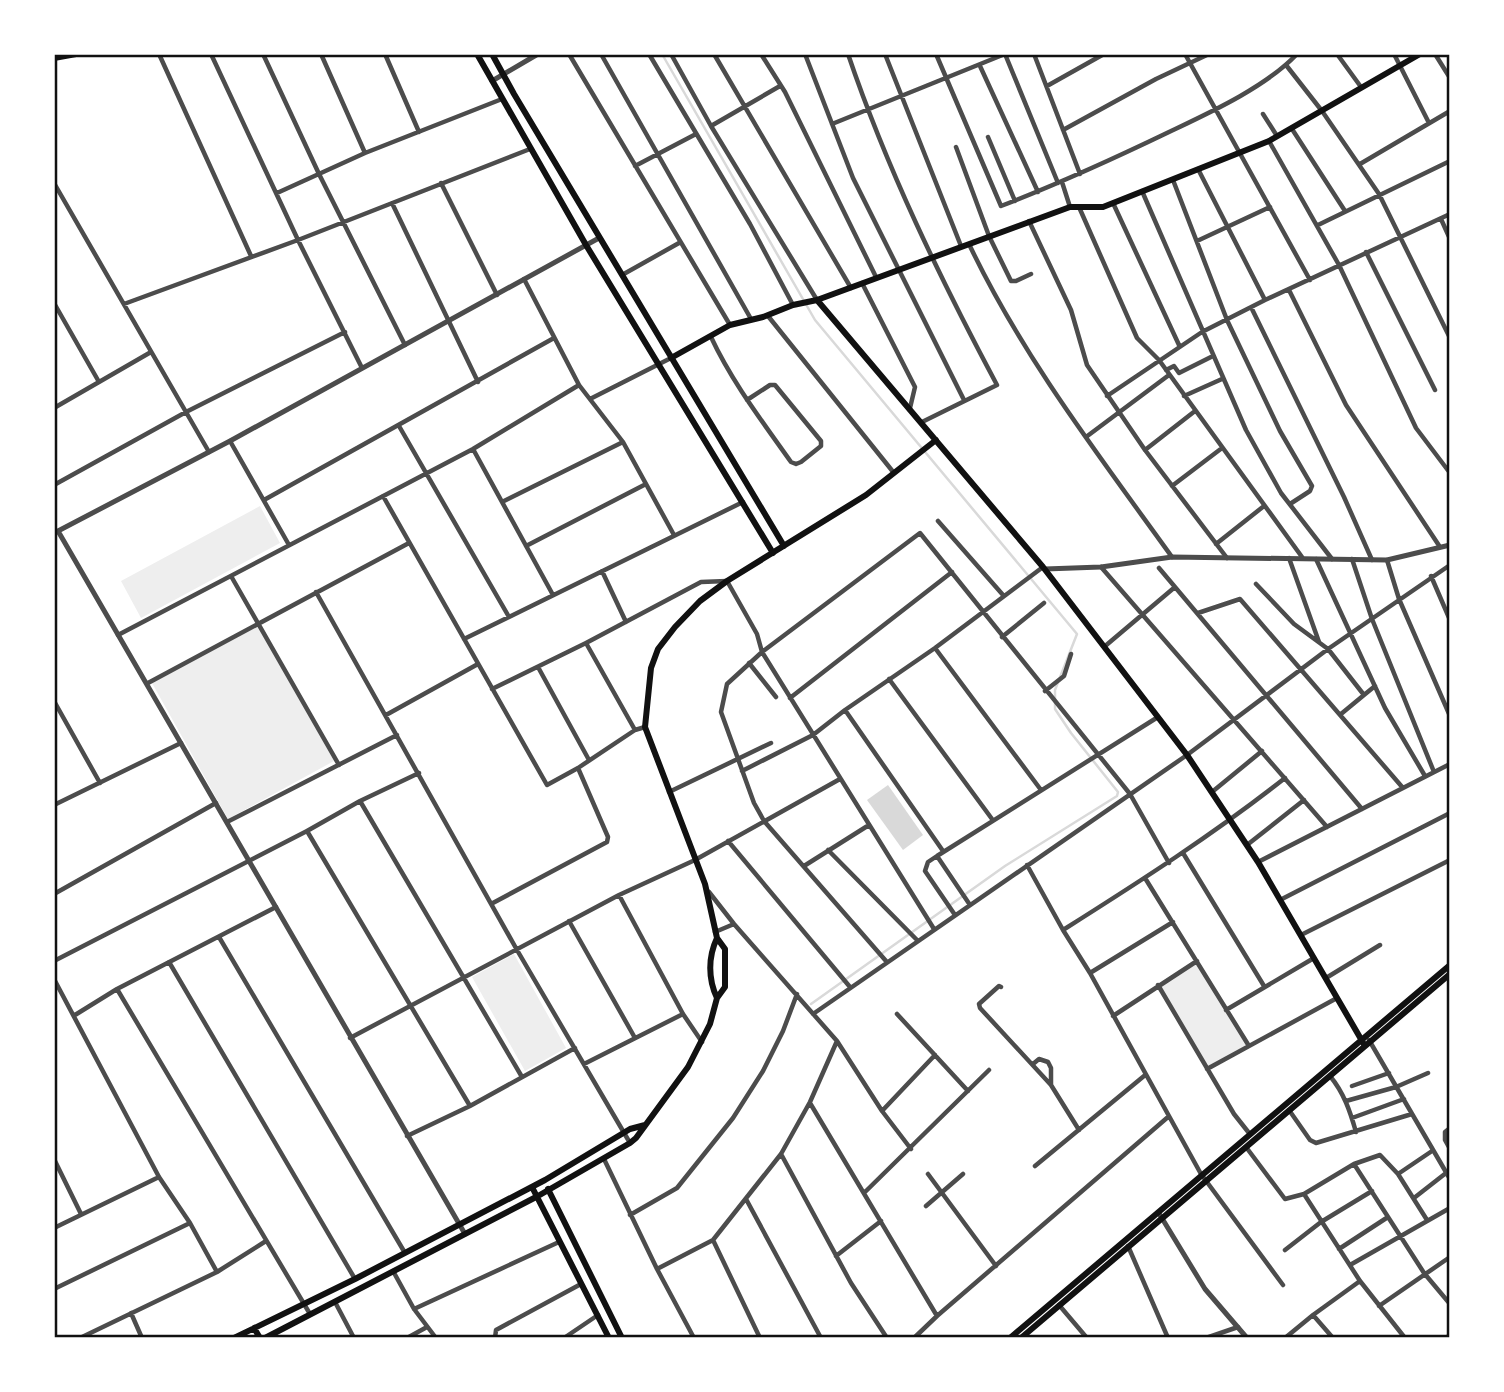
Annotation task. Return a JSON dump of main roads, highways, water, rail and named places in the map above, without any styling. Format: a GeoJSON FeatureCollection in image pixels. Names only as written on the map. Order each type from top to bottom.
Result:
{"type":"FeatureCollection","features":[{"type":"Feature","properties":{"kind":"main road"},"geometry":{"type":"LineString","coordinates":[[54,58],[76,54]]}},
{"type":"Feature","properties":{"kind":"main road"},"geometry":{"type":"LineString","coordinates":[[477,54],[586,245],[773,553]]}},
{"type":"Feature","properties":{"kind":"main road"},"geometry":{"type":"LineString","coordinates":[[492,54],[784,546]]}},
{"type":"Feature","properties":{"kind":"main road"},"geometry":{"type":"LineString","coordinates":[[671,358],[730,325],[817,300],[1029,220],[1074,206],[1103,207],[1241,153],[1278,137],[1420,54]]}},
{"type":"Feature","properties":{"kind":"main road"},"geometry":{"type":"LineString","coordinates":[[817,300],[1044,568],[1158,717],[1258,862],[1365,1041]]}},
{"type":"Feature","properties":{"kind":"main road"},"geometry":{"type":"LineString","coordinates":[[265,1338],[277,1335],[310,1314],[604,1159],[630,1143],[675,1087],[702,1042],[718,998],[725,987],[725,949],[716,935],[706,888],[645,727],[651,668],[658,649],[699,601],[866,495],[936,440]]}},
{"type":"Feature","properties":{"kind":"main road"},"geometry":{"type":"LineString","coordinates":[[716,935],[711,950],[711,984],[718,998]]}},
{"type":"Feature","properties":{"kind":"main road"},"geometry":{"type":"LineString","coordinates":[[1010,1338],[1160,1214],[1249,1133],[1449,970]]}},
{"type":"Feature","properties":{"kind":"main road"},"geometry":{"type":"LineString","coordinates":[[1203,1177],[1289,1110],[1365,1041]]}},
{"type":"Feature","properties":{"kind":"main road"},"geometry":{"type":"LineString","coordinates":[[233,1338],[355,1279],[545,1180],[623,1133],[646,1124]]}},
{"type":"Feature","properties":{"kind":"main road"},"geometry":{"type":"LineString","coordinates":[[545,1180],[622,1338]]}},
{"type":"Feature","properties":{"kind":"main road"},"geometry":{"type":"LineString","coordinates":[[532,1187],[609,1338]]}},
{"type":"Feature","properties":{"kind":"main road"},"geometry":{"type":"LineString","coordinates":[[1021,1338],[1128,1246],[1160,1214]]}},
{"type":"Feature","properties":{"kind":"main road"},"geometry":{"type":"LineString","coordinates":[[270,1320],[277,1335]]}},
{"type":"Feature","properties":{"kind":"main road"},"geometry":{"type":"LineString","coordinates":[[254,1328],[260,1338]]}},
{"type":"Feature","properties":{"kind":"waterway"},"geometry":{"type":"LineString","coordinates":[[662,54],[815,320],[1077,634],[1055,690],[1055,709],[1118,792],[1117,796],[1005,866],[811,1004]]}}]}
